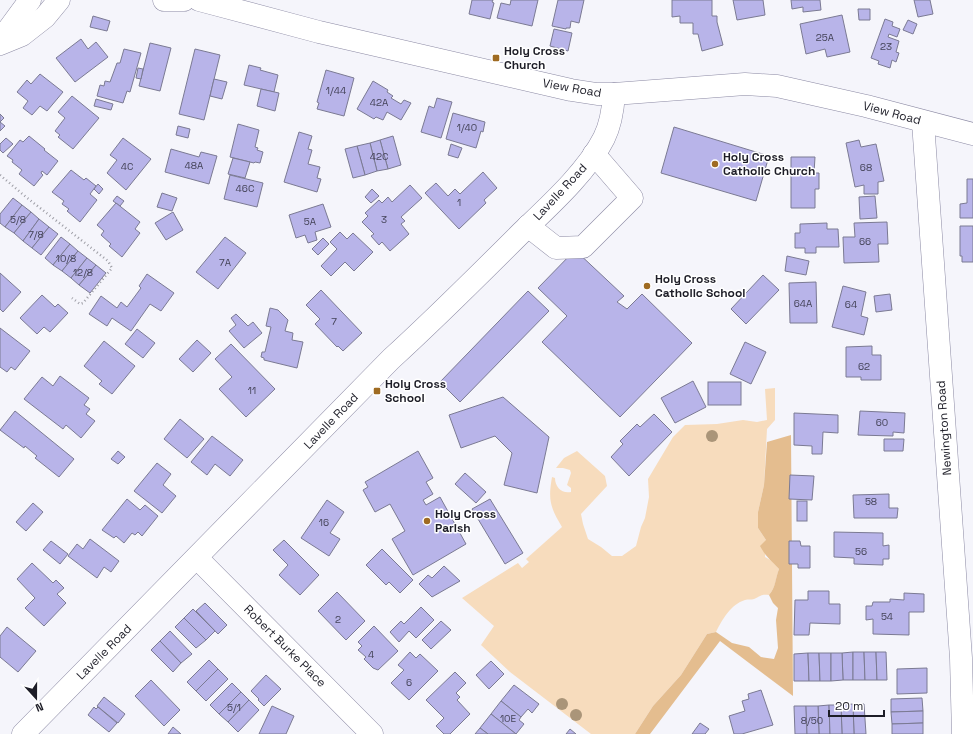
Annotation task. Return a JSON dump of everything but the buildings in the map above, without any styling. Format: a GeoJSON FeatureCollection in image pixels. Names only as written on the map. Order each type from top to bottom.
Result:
{"type":"FeatureCollection","features":[{"type":"Feature","properties":{"kind":"street"},"geometry":{"type":"LineString","coordinates":[[0,41],[30,0]]}},
{"type":"Feature","properties":{"kind":"street"},"geometry":{"type":"LineString","coordinates":[[0,44],[22,35],[45,17],[58,0]]}},
{"type":"Feature","properties":{"kind":"street"},"geometry":{"type":"LineString","coordinates":[[164,0],[184,0]]}},
{"type":"Feature","properties":{"kind":"street","name":"View Road"},"geometry":{"type":"LineString","coordinates":[[199,0],[319,32],[548,85],[597,94],[756,84],[794,89],[973,134]]}},
{"type":"Feature","properties":{"kind":"street","name":"Lavelle Road"},"geometry":{"type":"LineString","coordinates":[[23,734],[391,359],[432,322],[584,168],[594,154],[610,125],[613,113],[614,94]]}},
{"type":"Feature","properties":{"kind":"street","name":"Newington Road"},"geometry":{"type":"LineString","coordinates":[[922,122],[961,658],[963,734]]}},
{"type":"Feature","properties":{"kind":"street"},"geometry":{"type":"LineString","coordinates":[[528,226],[556,248],[583,247],[632,198],[594,154]]}},
{"type":"Feature","properties":{"kind":"street","name":"Robert Burke Place"},"geometry":{"type":"LineString","coordinates":[[197,558],[372,734]]}},
{"type":"Feature","properties":{"kind":"path"},"geometry":{"type":"LineString","coordinates":[[0,175],[108,261],[112,266],[112,268],[83,303],[80,304],[72,298]]}},
{"type":"Feature","properties":{"kind":"shaded area"},"geometry":{"type":"Polygon","coordinates":[[[775,388],[775,420],[767,429],[764,485],[758,512],[758,528],[766,540],[765,557],[772,561],[779,569],[773,589],[769,595],[763,595],[754,599],[745,600],[735,605],[724,618],[716,632],[707,634],[681,675],[653,706],[635,734],[591,734],[510,672],[481,645],[494,626],[462,598],[518,563],[522,568],[529,562],[526,559],[562,527],[551,503],[550,492],[552,477],[555,478],[556,484],[562,491],[571,492],[571,488],[567,485],[571,473],[570,470],[556,468],[564,458],[577,451],[605,476],[607,486],[581,514],[583,524],[588,539],[612,556],[622,556],[636,546],[645,518],[649,497],[648,479],[673,437],[685,425],[717,424],[743,420],[757,422],[767,420],[765,389],[775,388]]]}},
{"type":"Feature","properties":{"kind":"shaded area"},"geometry":{"type":"Polygon","coordinates":[[[791,435],[793,696],[720,641],[650,734],[635,734],[653,706],[681,675],[707,634],[716,632],[732,643],[749,647],[761,657],[774,659],[778,648],[776,620],[778,608],[773,603],[769,595],[774,586],[779,569],[760,546],[766,540],[758,528],[758,512],[764,485],[767,442],[791,435]]]}},
{"type":"Feature","properties":{"kind":"place","name":"Holy Cross Church"},"geometry":{"type":"Point","coordinates":[496,58]}},
{"type":"Feature","properties":{"kind":"place","name":"Holy Cross Catholic Church"},"geometry":{"type":"Point","coordinates":[715,164]}},
{"type":"Feature","properties":{"kind":"place","name":"Holy Cross Catholic School"},"geometry":{"type":"Point","coordinates":[647,286]}},
{"type":"Feature","properties":{"kind":"place","name":"Holy Cross School"},"geometry":{"type":"Point","coordinates":[377,391]}},
{"type":"Feature","properties":{"kind":"place","name":"Holy Cross Parish"},"geometry":{"type":"Point","coordinates":[427,521]}}]}
